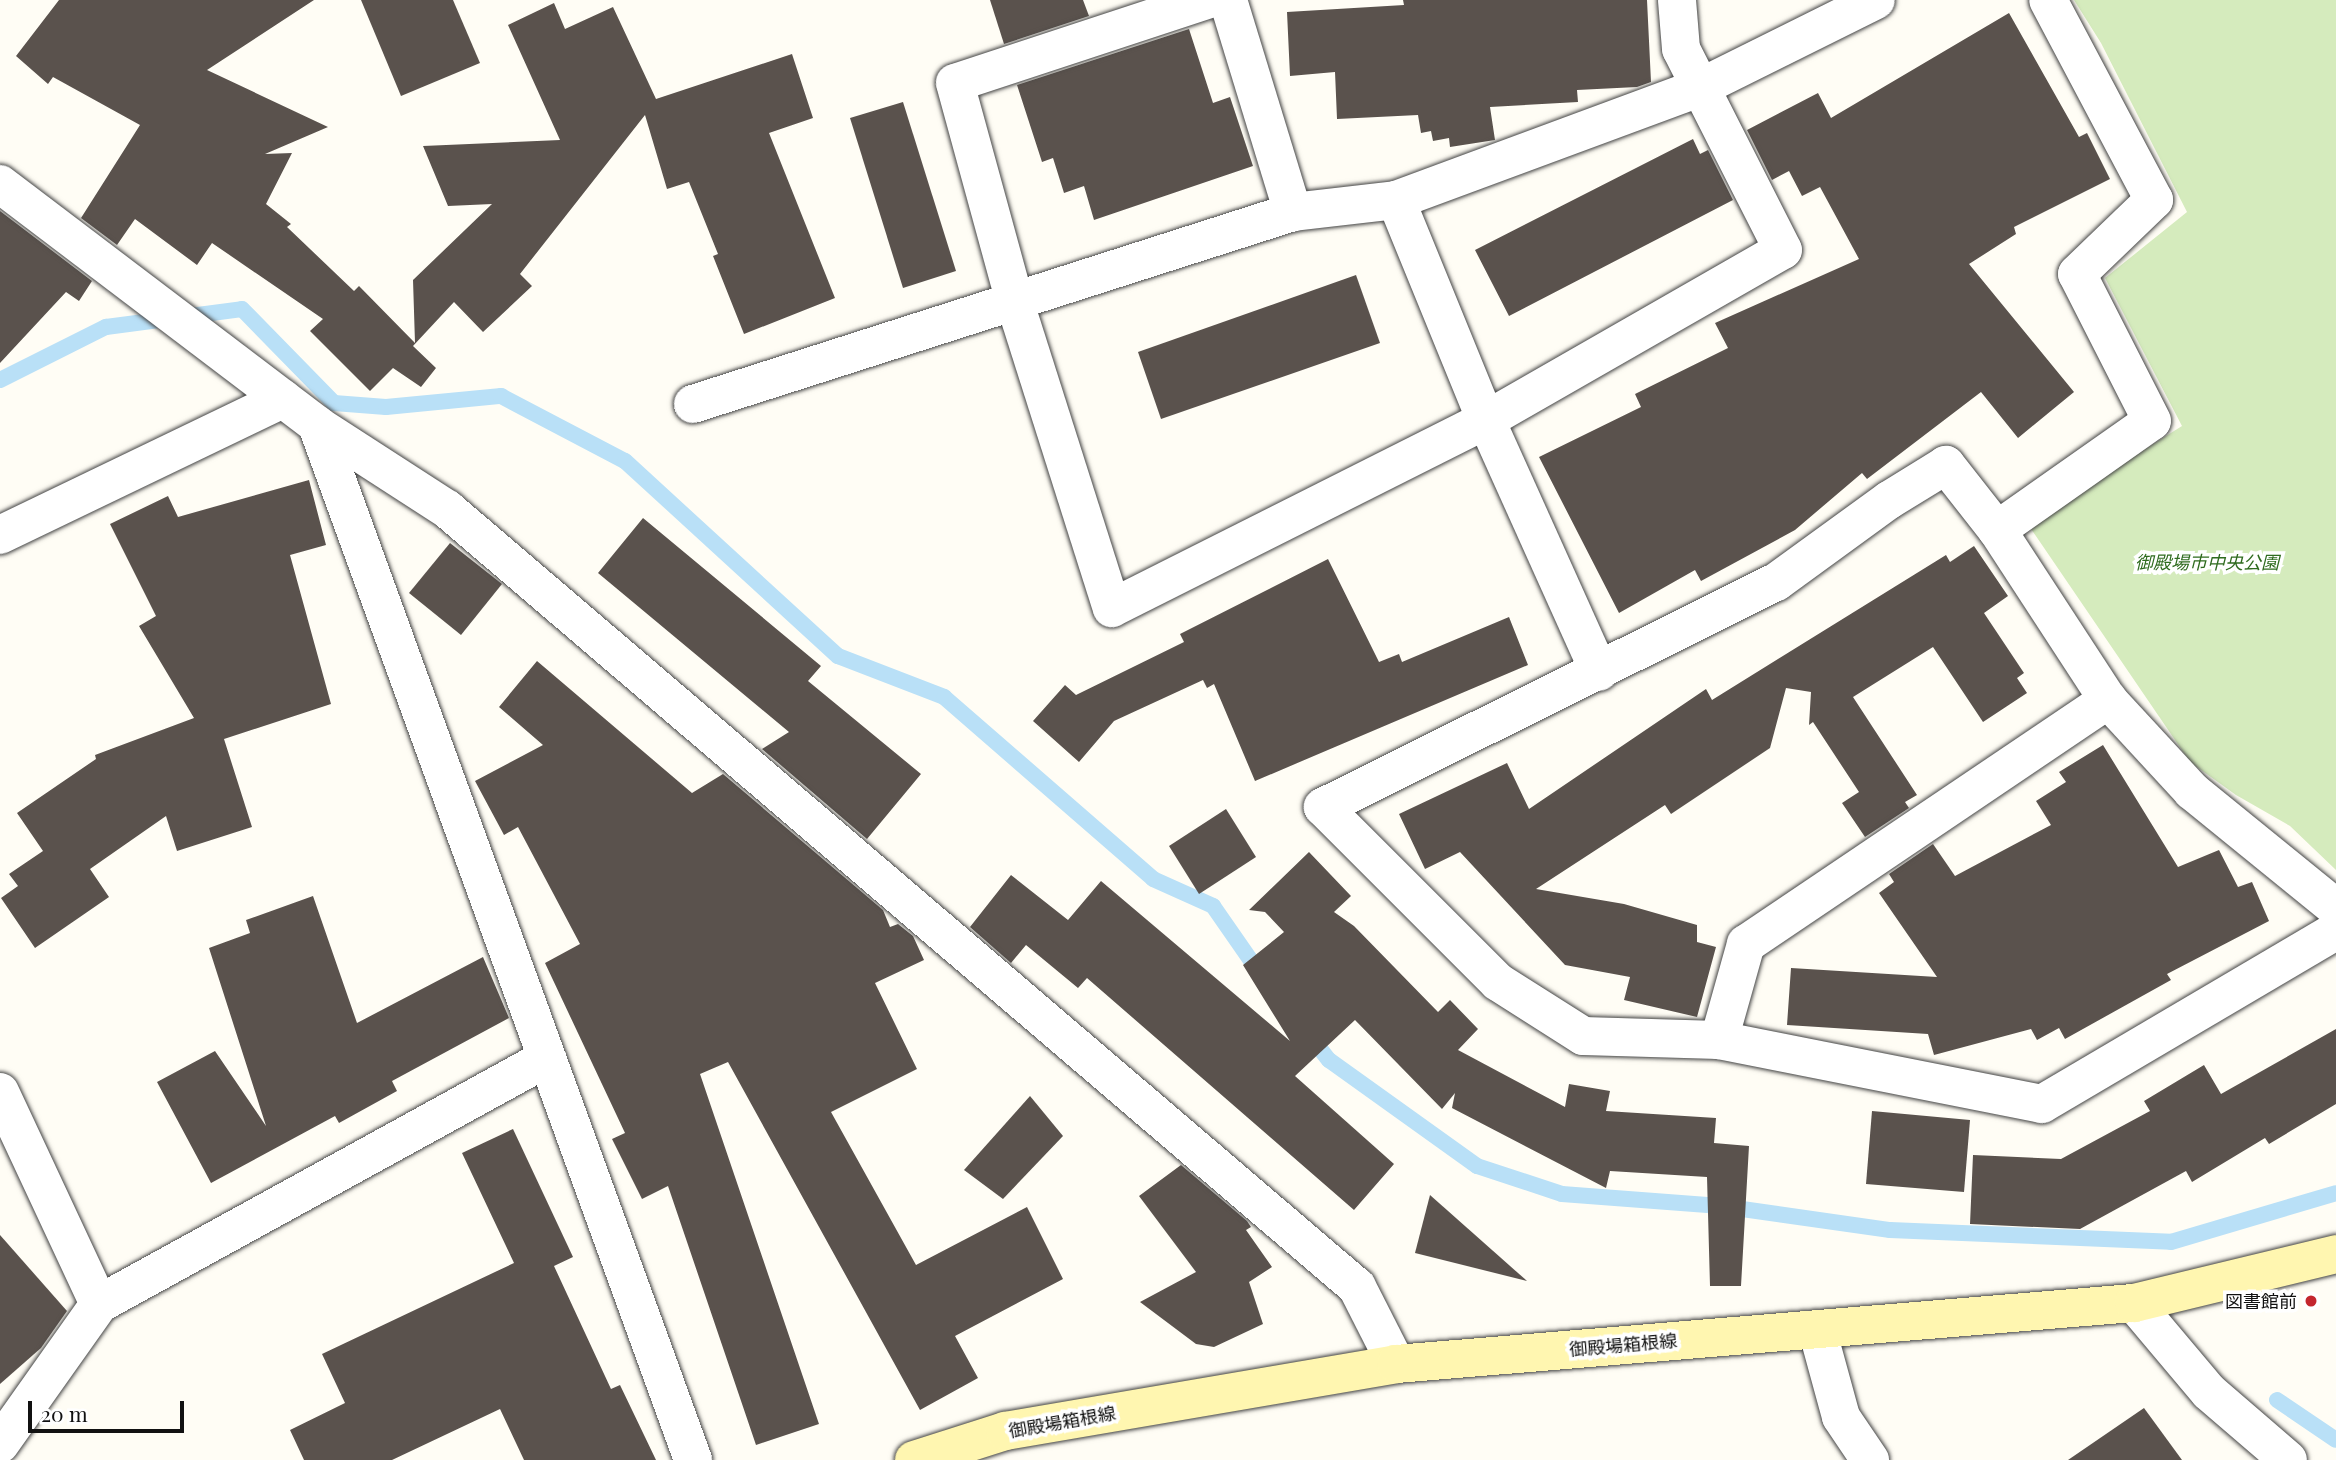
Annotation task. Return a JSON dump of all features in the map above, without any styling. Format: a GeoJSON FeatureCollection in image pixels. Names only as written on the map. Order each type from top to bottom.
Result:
{"type":"FeatureCollection","features":[{"type":"Feature","properties":{"kind":"main road","name":"御殿場箱根線"},"geometry":{"type":"LineString","coordinates":[[914,1460],[1005,1431],[1396,1364],[2134,1303],[2336,1254]]}},
{"type":"Feature","properties":{"kind":"street"},"geometry":{"type":"LineString","coordinates":[[1207,0],[955,83],[1015,303],[1112,608],[1486,420],[1783,250],[1681,49],[1677,0]]}},
{"type":"Feature","properties":{"kind":"street"},"geometry":{"type":"LineString","coordinates":[[1228,0],[1293,212]]}},
{"type":"Feature","properties":{"kind":"street"},"geometry":{"type":"LineString","coordinates":[[693,404],[1293,212],[1396,200],[1701,87],[1875,0]]}},
{"type":"Feature","properties":{"kind":"street"},"geometry":{"type":"LineString","coordinates":[[1997,530],[2152,421],[2077,274],[2154,200],[2048,0]]}},
{"type":"Feature","properties":{"kind":"street"},"geometry":{"type":"LineString","coordinates":[[0,184],[317,425],[447,509],[1357,1287],[1396,1364]]}},
{"type":"Feature","properties":{"kind":"street"},"geometry":{"type":"LineString","coordinates":[[1396,200],[1486,420],[1599,672]]}},
{"type":"Feature","properties":{"kind":"street"},"geometry":{"type":"LineString","coordinates":[[0,535],[283,399]]}},
{"type":"Feature","properties":{"kind":"street"},"geometry":{"type":"LineString","coordinates":[[317,425],[693,1460]]}},
{"type":"Feature","properties":{"kind":"street"},"geometry":{"type":"LineString","coordinates":[[2336,908],[2192,791],[2108,700],[1997,530],[1945,465],[1889,500],[1776,582],[1323,807],[1498,982],[1583,1036],[1718,1040],[2042,1104],[2336,931]]}},
{"type":"Feature","properties":{"kind":"street"},"geometry":{"type":"LineString","coordinates":[[1718,1040],[1746,944],[2108,700]]}},
{"type":"Feature","properties":{"kind":"street"},"geometry":{"type":"LineString","coordinates":[[0,1444],[99,1304],[547,1058]]}},
{"type":"Feature","properties":{"kind":"street"},"geometry":{"type":"LineString","coordinates":[[0,1092],[99,1304]]}},
{"type":"Feature","properties":{"kind":"street"},"geometry":{"type":"LineString","coordinates":[[2134,1303],[2209,1392],[2288,1460]]}},
{"type":"Feature","properties":{"kind":"street"},"geometry":{"type":"LineString","coordinates":[[1817,1329],[1841,1417],[1870,1460]]}},
{"type":"Feature","properties":{"kind":"green space","name":"御殿場市中央公園"},"geometry":{"type":"Polygon","coordinates":[[[2074,0],[2336,0],[2336,870],[2290,826],[2236,795],[2190,762],[2027,523],[2182,426],[2105,278],[2187,212],[2101,43],[2074,0]]]}},
{"type":"Feature","properties":{"kind":"building"},"geometry":{"type":"Polygon","coordinates":[[[59,0],[314,0],[207,70],[328,127],[265,154],[292,153],[266,204],[291,224],[287,227],[354,291],[359,286],[415,343],[413,280],[492,204],[448,206],[423,146],[560,140],[508,25],[554,3],[565,29],[613,7],[656,99],[792,54],[813,118],[769,133],[835,298],[744,334],[713,256],[718,254],[689,182],[667,189],[645,115],[520,274],[532,286],[483,332],[454,302],[413,346],[436,368],[421,387],[393,368],[370,391],[310,331],[323,319],[212,243],[197,265],[135,219],[117,245],[81,218],[140,125],[53,77],[48,84],[16,56],[59,0]]]}},
{"type":"Feature","properties":{"kind":"building"},"geometry":{"type":"Polygon","coordinates":[[[361,0],[453,0],[480,63],[401,96],[361,0]]]}},
{"type":"Feature","properties":{"kind":"building"},"geometry":{"type":"Polygon","coordinates":[[[990,0],[1083,0],[1089,16],[1004,44],[990,0]]]}},
{"type":"Feature","properties":{"kind":"building"},"geometry":{"type":"Polygon","coordinates":[[[1403,0],[1647,0],[1651,82],[1637,87],[1577,90],[1578,102],[1490,107],[1495,140],[1450,147],[1449,138],[1433,141],[1431,131],[1421,133],[1418,115],[1337,119],[1335,72],[1290,76],[1287,12],[1404,5],[1403,0]]]}},
{"type":"Feature","properties":{"kind":"building"},"geometry":{"type":"Polygon","coordinates":[[[2009,13],[2079,137],[2087,133],[2110,179],[2014,227],[2016,234],[1969,264],[2074,392],[2018,438],[1981,392],[1867,479],[1862,473],[1795,530],[1701,581],[1695,570],[1619,613],[1539,457],[1641,407],[1635,394],[1728,348],[1715,323],[1859,259],[1820,187],[1802,196],[1789,171],[1772,180],[1747,130],[1818,93],[1831,118],[2009,13]]]}},
{"type":"Feature","properties":{"kind":"building"},"geometry":{"type":"Polygon","coordinates":[[[1189,29],[1213,103],[1230,97],[1253,166],[1094,220],[1084,186],[1064,193],[1053,158],[1042,162],[1017,85],[1189,29]]]}},
{"type":"Feature","properties":{"kind":"building"},"geometry":{"type":"Polygon","coordinates":[[[903,102],[956,271],[903,288],[850,118],[903,102]]]}},
{"type":"Feature","properties":{"kind":"building"},"geometry":{"type":"Polygon","coordinates":[[[1693,139],[1700,154],[1708,150],[1733,200],[1509,316],[1475,250],[1693,139]]]}},
{"type":"Feature","properties":{"kind":"building"},"geometry":{"type":"Polygon","coordinates":[[[0,211],[92,281],[79,301],[66,292],[0,363],[0,211]]]}},
{"type":"Feature","properties":{"kind":"building"},"geometry":{"type":"Polygon","coordinates":[[[1356,275],[1380,343],[1161,419],[1138,352],[1356,275]]]}},
{"type":"Feature","properties":{"kind":"building"},"geometry":{"type":"Polygon","coordinates":[[[309,480],[326,545],[290,555],[331,704],[224,739],[252,827],[177,851],[166,816],[90,869],[109,897],[35,948],[1,898],[18,886],[9,874],[43,851],[17,813],[96,759],[95,755],[194,718],[139,626],[156,616],[110,524],[168,496],[178,517],[309,480]]]}},
{"type":"Feature","properties":{"kind":"building"},"geometry":{"type":"Polygon","coordinates":[[[643,518],[821,666],[808,681],[921,774],[867,839],[762,749],[789,732],[598,573],[643,518]]]}},
{"type":"Feature","properties":{"kind":"building"},"geometry":{"type":"Polygon","coordinates":[[[450,543],[502,584],[461,635],[409,593],[450,543]]]}},
{"type":"Feature","properties":{"kind":"building"},"geometry":{"type":"Polygon","coordinates":[[[1974,546],[2008,596],[1984,613],[2024,673],[2017,678],[2027,693],[1983,722],[1933,647],[1853,697],[1917,795],[1905,802],[1909,808],[1865,837],[1842,803],[1859,792],[1813,722],[1809,725],[1811,692],[1786,688],[1770,748],[1671,814],[1665,805],[1536,889],[1624,904],[1697,925],[1697,942],[1716,947],[1697,1017],[1624,1000],[1630,977],[1565,965],[1460,852],[1425,869],[1399,814],[1507,763],[1529,809],[1706,689],[1712,700],[1946,555],[1950,562],[1974,546]]]}},
{"type":"Feature","properties":{"kind":"building"},"geometry":{"type":"Polygon","coordinates":[[[1328,559],[1379,662],[1399,654],[1402,662],[1509,617],[1528,665],[1255,781],[1214,684],[1207,688],[1203,680],[1114,721],[1079,762],[1033,721],[1065,685],[1076,695],[1184,642],[1180,634],[1328,559]]]}},
{"type":"Feature","properties":{"kind":"building"},"geometry":{"type":"Polygon","coordinates":[[[537,661],[692,793],[723,774],[883,910],[890,927],[898,924],[913,936],[924,960],[875,983],[917,1069],[831,1112],[916,1265],[1027,1207],[1063,1279],[955,1336],[978,1378],[920,1410],[728,1062],[700,1074],[819,1424],[756,1445],[668,1186],[642,1199],[612,1139],[625,1133],[545,963],[580,944],[518,827],[504,835],[475,781],[543,745],[499,707],[537,661]]]}},
{"type":"Feature","properties":{"kind":"building"},"geometry":{"type":"Polygon","coordinates":[[[2103,745],[2178,867],[2219,850],[2238,887],[2252,882],[2269,921],[2167,974],[2171,980],[2065,1039],[2059,1028],[2037,1040],[2031,1029],[1934,1055],[1928,1034],[1787,1025],[1791,968],[1937,977],[1879,893],[1894,882],[1889,874],[1933,844],[1955,876],[2051,825],[2036,801],[2066,782],[2059,772],[2103,745]]]}},
{"type":"Feature","properties":{"kind":"building"},"geometry":{"type":"Polygon","coordinates":[[[1226,809],[1256,857],[1199,894],[1169,846],[1226,809]]]}},
{"type":"Feature","properties":{"kind":"building"},"geometry":{"type":"Polygon","coordinates":[[[1309,852],[1351,896],[1334,912],[1354,926],[1438,1012],[1450,1000],[1478,1029],[1458,1050],[1565,1107],[1569,1084],[1610,1091],[1606,1111],[1716,1118],[1714,1143],[1749,1146],[1741,1286],[1710,1286],[1707,1177],[1610,1171],[1606,1188],[1452,1108],[1455,1093],[1442,1109],[1355,1020],[1295,1076],[1394,1164],[1354,1210],[1087,978],[1078,988],[1026,945],[1011,963],[970,927],[1011,875],[1068,920],[1101,881],[1290,1041],[1243,965],[1284,932],[1265,912],[1249,910],[1309,852]]]}},
{"type":"Feature","properties":{"kind":"building"},"geometry":{"type":"Polygon","coordinates":[[[313,896],[357,1023],[483,957],[509,1018],[392,1081],[397,1091],[339,1123],[335,1116],[211,1183],[157,1082],[215,1051],[266,1126],[209,948],[250,933],[246,920],[313,896]]]}},
{"type":"Feature","properties":{"kind":"building"},"geometry":{"type":"Polygon","coordinates":[[[2336,1029],[2336,1104],[2269,1144],[2265,1138],[2192,1182],[2186,1171],[2080,1229],[1970,1224],[1973,1155],[2061,1159],[2150,1111],[2144,1101],[2204,1065],[2221,1094],[2336,1029]]]}},
{"type":"Feature","properties":{"kind":"building"},"geometry":{"type":"Polygon","coordinates":[[[1030,1096],[1063,1136],[1003,1199],[964,1170],[1030,1096]]]}},
{"type":"Feature","properties":{"kind":"building"},"geometry":{"type":"Polygon","coordinates":[[[1872,1111],[1970,1120],[1964,1192],[1866,1184],[1872,1111]]]}},
{"type":"Feature","properties":{"kind":"building"},"geometry":{"type":"Polygon","coordinates":[[[513,1129],[573,1257],[554,1266],[611,1389],[620,1385],[656,1460],[524,1460],[500,1409],[392,1460],[304,1460],[290,1430],[345,1403],[322,1354],[514,1263],[462,1153],[513,1129]]]}},
{"type":"Feature","properties":{"kind":"building"},"geometry":{"type":"Polygon","coordinates":[[[1181,1165],[1247,1221],[1251,1227],[1246,1230],[1272,1267],[1249,1282],[1263,1324],[1214,1347],[1196,1344],[1140,1302],[1196,1272],[1139,1196],[1181,1165]]]}},
{"type":"Feature","properties":{"kind":"building"},"geometry":{"type":"Polygon","coordinates":[[[1430,1195],[1527,1281],[1415,1253],[1430,1195]]]}},
{"type":"Feature","properties":{"kind":"building"},"geometry":{"type":"Polygon","coordinates":[[[0,1235],[67,1311],[41,1348],[0,1384],[0,1235]]]}},
{"type":"Feature","properties":{"kind":"building"},"geometry":{"type":"Polygon","coordinates":[[[2144,1408],[2182,1460],[2068,1460],[2144,1408]]]}},
{"type":"Feature","properties":{"kind":"waterway"},"geometry":{"type":"LineString","coordinates":[[0,380],[106,327],[242,309],[334,403],[386,407],[501,396],[625,461],[838,656],[944,697],[1153,879],[1213,906],[1261,975]]}},
{"type":"Feature","properties":{"kind":"waterway"},"geometry":{"type":"LineString","coordinates":[[1310,1036],[1329,1060],[1477,1166],[1562,1194],[1721,1206],[1890,1230],[2171,1242],[2336,1193]]}},
{"type":"Feature","properties":{"kind":"waterway"},"geometry":{"type":"LineString","coordinates":[[2277,1400],[2336,1440]]}},
{"type":"Feature","properties":{"kind":"place","name":"図書館前"},"geometry":{"type":"Point","coordinates":[2311,1301]}}]}
